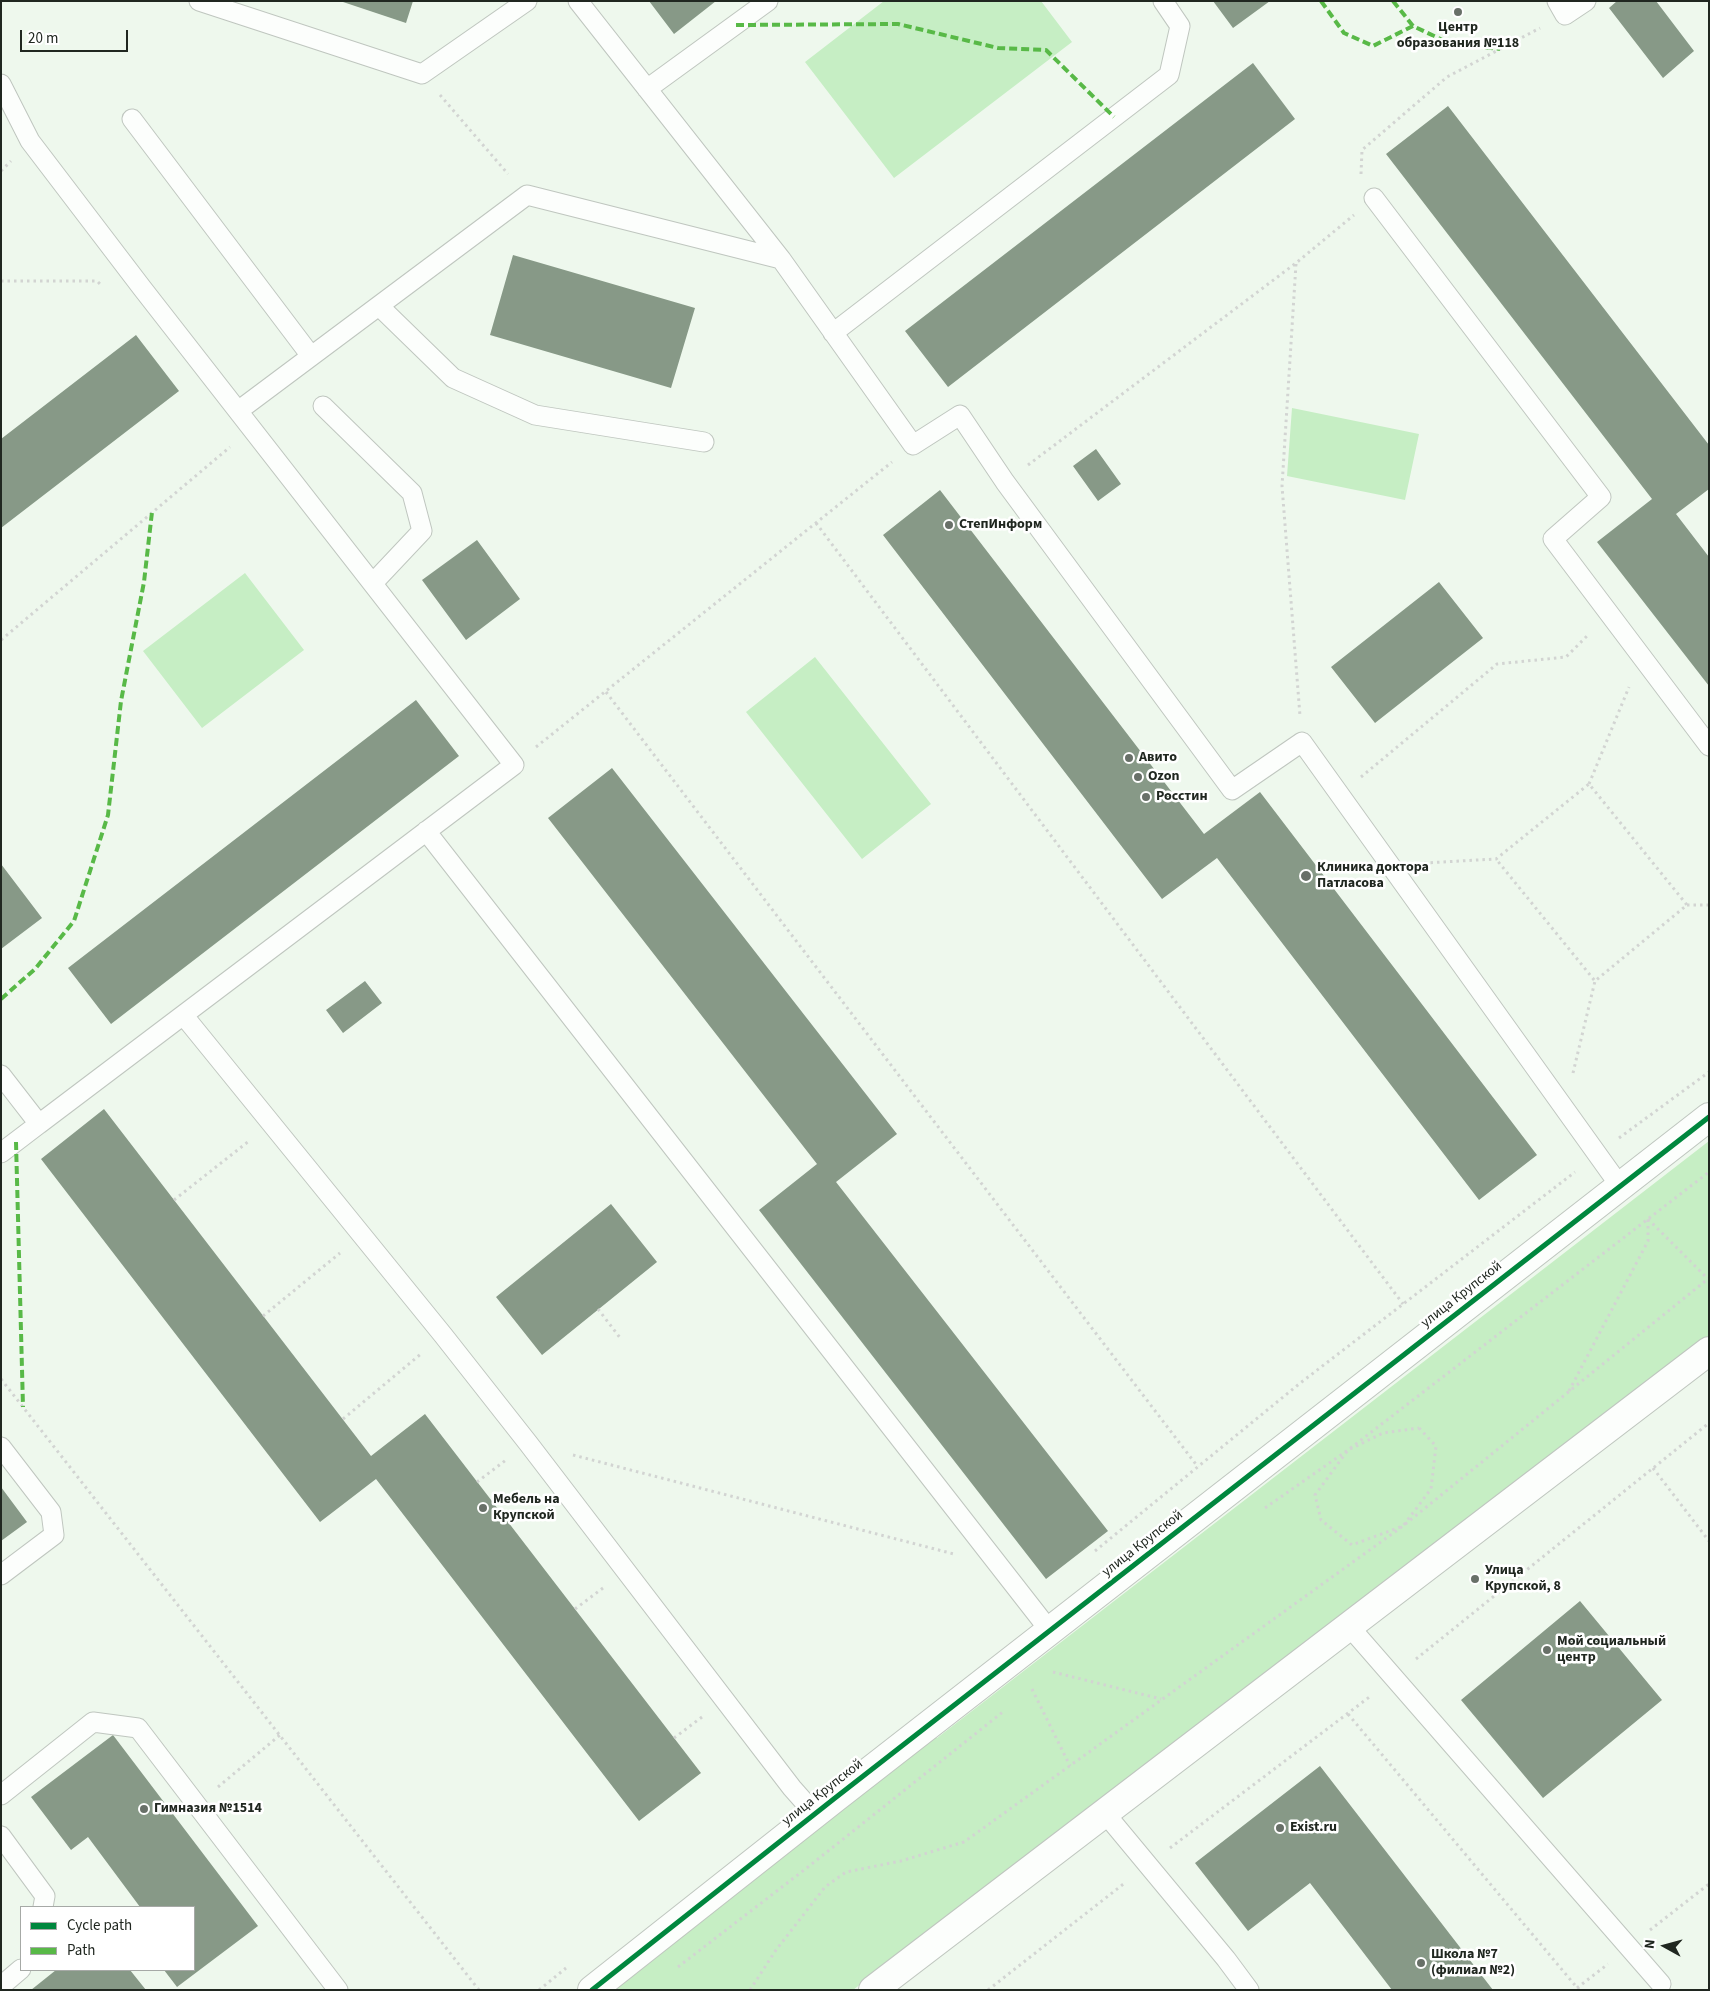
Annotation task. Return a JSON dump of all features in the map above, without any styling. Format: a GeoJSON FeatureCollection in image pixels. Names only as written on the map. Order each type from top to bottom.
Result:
{"type":"FeatureCollection","features":[{"type":"Feature","properties":{"kind":"street","name":"улица Крупской"},"geometry":{"type":"LineString","coordinates":[[592,1990],[814,1814],[1709,1118]]}},
{"type":"Feature","properties":{"kind":"street"},"geometry":{"type":"LineString","coordinates":[[873,1990],[1348,1625],[1427,1567],[1709,1351]]}},
{"type":"Feature","properties":{"kind":"lane"},"geometry":{"type":"LineString","coordinates":[[199,1],[422,74],[528,1]]}},
{"type":"Feature","properties":{"kind":"lane"},"geometry":{"type":"LineString","coordinates":[[578,1],[781,259],[913,445],[960,415],[1005,482],[1232,790],[1302,742],[1620,1186]]}},
{"type":"Feature","properties":{"kind":"lane"},"geometry":{"type":"LineString","coordinates":[[647,89],[768,1]]}},
{"type":"Feature","properties":{"kind":"lane"},"geometry":{"type":"LineString","coordinates":[[833,333],[1169,75],[1180,26],[1163,1]]}},
{"type":"Feature","properties":{"kind":"lane"},"geometry":{"type":"LineString","coordinates":[[1561,8],[1586,1]]}},
{"type":"Feature","properties":{"kind":"lane"},"geometry":{"type":"LineString","coordinates":[[1,84],[30,141],[514,765],[1,1153]]}},
{"type":"Feature","properties":{"kind":"lane"},"geometry":{"type":"LineString","coordinates":[[132,119],[311,356]]}},
{"type":"Feature","properties":{"kind":"lane"},"geometry":{"type":"LineString","coordinates":[[238,411],[527,195],[781,259]]}},
{"type":"Feature","properties":{"kind":"lane"},"geometry":{"type":"LineString","coordinates":[[1374,198],[1601,498],[1553,539],[1709,746]]}},
{"type":"Feature","properties":{"kind":"lane"},"geometry":{"type":"LineString","coordinates":[[378,306],[453,378],[535,415],[704,442]]}},
{"type":"Feature","properties":{"kind":"lane"},"geometry":{"type":"LineString","coordinates":[[324,406],[412,493],[422,531],[373,583]]}},
{"type":"Feature","properties":{"kind":"lane"},"geometry":{"type":"LineString","coordinates":[[426,831],[1050,1631]]}},
{"type":"Feature","properties":{"kind":"lane"},"geometry":{"type":"LineString","coordinates":[[184,1016],[443,1335],[814,1814]]}},
{"type":"Feature","properties":{"kind":"lane"},"geometry":{"type":"LineString","coordinates":[[1,1075],[39,1124]]}},
{"type":"Feature","properties":{"kind":"lane"},"geometry":{"type":"LineString","coordinates":[[1,1447],[51,1512],[54,1535],[1,1575]]}},
{"type":"Feature","properties":{"kind":"lane"},"geometry":{"type":"LineString","coordinates":[[1348,1625],[1661,1984]]}},
{"type":"Feature","properties":{"kind":"lane"},"geometry":{"type":"LineString","coordinates":[[1,1795],[93,1722],[138,1728],[338,1990]]}},
{"type":"Feature","properties":{"kind":"lane"},"geometry":{"type":"LineString","coordinates":[[1104,1812],[1249,1990]]}},
{"type":"Feature","properties":{"kind":"lane"},"geometry":{"type":"LineString","coordinates":[[1,1836],[45,1896],[43,1906]]}},
{"type":"Feature","properties":{"kind":"lane"},"geometry":{"type":"LineString","coordinates":[[1,1986],[20,1970]]}},
{"type":"Feature","properties":{"kind":"path"},"geometry":{"type":"LineString","coordinates":[[1005,482],[1296,263],[1374,198],[1361,174],[1362,150],[1447,77],[1561,8]]}},
{"type":"Feature","properties":{"kind":"path"},"geometry":{"type":"LineString","coordinates":[[422,74],[527,195]]}},
{"type":"Feature","properties":{"kind":"path"},"geometry":{"type":"LineString","coordinates":[[1296,263],[1282,486],[1302,742]]}},
{"type":"Feature","properties":{"kind":"path"},"geometry":{"type":"LineString","coordinates":[[1,281],[97,281],[104,286]]}},
{"type":"Feature","properties":{"kind":"path"},"geometry":{"type":"LineString","coordinates":[[1,640],[252,429]]}},
{"type":"Feature","properties":{"kind":"path"},"geometry":{"type":"LineString","coordinates":[[514,765],[913,445]]}},
{"type":"Feature","properties":{"kind":"path"},"geometry":{"type":"LineString","coordinates":[[816,523],[1404,1304]]}},
{"type":"Feature","properties":{"kind":"path"},"geometry":{"type":"LineString","coordinates":[[1340,795],[1496,664],[1566,657],[1609,613]]}},
{"type":"Feature","properties":{"kind":"path"},"geometry":{"type":"LineString","coordinates":[[1390,864],[1496,859],[1589,784],[1641,656]]}},
{"type":"Feature","properties":{"kind":"path"},"geometry":{"type":"LineString","coordinates":[[606,692],[1198,1467]]}},
{"type":"Feature","properties":{"kind":"path"},"geometry":{"type":"LineString","coordinates":[[1589,784],[1687,905]]}},
{"type":"Feature","properties":{"kind":"path"},"geometry":{"type":"LineString","coordinates":[[1496,859],[1595,981]]}},
{"type":"Feature","properties":{"kind":"path"},"geometry":{"type":"LineString","coordinates":[[1564,1108],[1595,981],[1687,905],[1709,905]]}},
{"type":"Feature","properties":{"kind":"path"},"geometry":{"type":"LineString","coordinates":[[1091,1554],[1299,1384],[1597,1155],[1709,1072]]}},
{"type":"Feature","properties":{"kind":"path"},"geometry":{"type":"LineString","coordinates":[[174,1200],[272,1123]]}},
{"type":"Feature","properties":{"kind":"path"},"geometry":{"type":"LineString","coordinates":[[1258,1512],[1348,1450],[1709,1172]]}},
{"type":"Feature","properties":{"kind":"path"},"geometry":{"type":"LineString","coordinates":[[750,1990],[776,1950],[825,1887],[846,1872],[901,1861],[964,1842],[1403,1526],[1708,1279],[1648,1219]]}},
{"type":"Feature","properties":{"kind":"path"},"geometry":{"type":"LineString","coordinates":[[1568,1393],[1648,1241],[1648,1219]]}},
{"type":"Feature","properties":{"kind":"path"},"geometry":{"type":"LineString","coordinates":[[264,1316],[362,1235]]}},
{"type":"Feature","properties":{"kind":"path"},"geometry":{"type":"LineString","coordinates":[[598,1309],[621,1340]]}},
{"type":"Feature","properties":{"kind":"path"},"geometry":{"type":"LineString","coordinates":[[343,1419],[443,1335]]}},
{"type":"Feature","properties":{"kind":"path"},"geometry":{"type":"LineString","coordinates":[[1,1379],[479,1990]]}},
{"type":"Feature","properties":{"kind":"path"},"geometry":{"type":"LineString","coordinates":[[988,1990],[1148,1864],[1394,1678],[1444,1635],[1709,1423]]}},
{"type":"Feature","properties":{"kind":"path"},"geometry":{"type":"LineString","coordinates":[[1419,1428],[1436,1446],[1431,1489],[1403,1526],[1352,1545],[1321,1520],[1315,1495],[1348,1450],[1383,1433],[1419,1428]]}},
{"type":"Feature","properties":{"kind":"path"},"geometry":{"type":"LineString","coordinates":[[477,1482],[528,1443],[999,1566]]}},
{"type":"Feature","properties":{"kind":"path"},"geometry":{"type":"LineString","coordinates":[[1652,1468],[1709,1541]]}},
{"type":"Feature","properties":{"kind":"path"},"geometry":{"type":"LineString","coordinates":[[575,1610],[625,1570]]}},
{"type":"Feature","properties":{"kind":"path"},"geometry":{"type":"LineString","coordinates":[[1046,1678],[1061,1666]]}},
{"type":"Feature","properties":{"kind":"path"},"geometry":{"type":"LineString","coordinates":[[1053,1672],[1162,1699]]}},
{"type":"Feature","properties":{"kind":"path"},"geometry":{"type":"LineString","coordinates":[[1024,1695],[1039,1683]]}},
{"type":"Feature","properties":{"kind":"path"},"geometry":{"type":"LineString","coordinates":[[1032,1689],[1070,1766]]}},
{"type":"Feature","properties":{"kind":"path"},"geometry":{"type":"LineString","coordinates":[[674,1738],[725,1700]]}},
{"type":"Feature","properties":{"kind":"path"},"geometry":{"type":"LineString","coordinates":[[671,1972],[808,1868],[1009,1707]]}},
{"type":"Feature","properties":{"kind":"path"},"geometry":{"type":"LineString","coordinates":[[1348,1714],[1578,1990]]}},
{"type":"Feature","properties":{"kind":"path"},"geometry":{"type":"LineString","coordinates":[[197,1805],[280,1735]]}},
{"type":"Feature","properties":{"kind":"path"},"geometry":{"type":"LineString","coordinates":[[539,1990],[570,1965]]}},
{"type":"Feature","properties":{"kind":"green space"},"geometry":{"type":"Polygon","coordinates":[[[884,1],[1041,1],[1072,42],[894,178],[805,62],[884,1]]]}},
{"type":"Feature","properties":{"kind":"green space"},"geometry":{"type":"Polygon","coordinates":[[[1292,408],[1419,434],[1405,500],[1287,476],[1292,408]]]}},
{"type":"Feature","properties":{"kind":"green space"},"geometry":{"type":"Polygon","coordinates":[[[245,573],[304,650],[202,728],[143,651],[245,573]]]}},
{"type":"Feature","properties":{"kind":"green space"},"geometry":{"type":"Polygon","coordinates":[[[815,657],[931,804],[862,859],[746,712],[815,657]]]}},
{"type":"Feature","properties":{"kind":"green space"},"geometry":{"type":"Polygon","coordinates":[[[1709,1141],[1709,1335],[853,1990],[612,1990],[934,1738],[937,1738],[1709,1141]]]}},
{"type":"Feature","properties":{"kind":"building"},"geometry":{"type":"Polygon","coordinates":[[[340,1],[413,1],[406,23],[340,1]]]}},
{"type":"Feature","properties":{"kind":"building"},"geometry":{"type":"Polygon","coordinates":[[[649,1],[716,1],[674,34],[649,1]]]}},
{"type":"Feature","properties":{"kind":"building"},"geometry":{"type":"Polygon","coordinates":[[[1213,1],[1270,1],[1233,28],[1213,1]]]}},
{"type":"Feature","properties":{"kind":"building"},"geometry":{"type":"Polygon","coordinates":[[[1617,1],[1656,1],[1694,51],[1663,78],[1609,8],[1617,1]]]}},
{"type":"Feature","properties":{"kind":"building"},"geometry":{"type":"Polygon","coordinates":[[[1253,63],[1295,119],[948,387],[905,331],[1253,63]]]}},
{"type":"Feature","properties":{"kind":"building"},"geometry":{"type":"Polygon","coordinates":[[[1448,106],[1709,445],[1709,489],[1676,514],[1709,557],[1709,686],[1597,542],[1652,499],[1386,154],[1448,106]]]}},
{"type":"Feature","properties":{"kind":"building"},"geometry":{"type":"Polygon","coordinates":[[[513,255],[695,308],[671,388],[490,335],[513,255]]]}},
{"type":"Feature","properties":{"kind":"building"},"geometry":{"type":"Polygon","coordinates":[[[136,335],[179,391],[1,528],[1,439],[136,335]]]}},
{"type":"Feature","properties":{"kind":"building"},"geometry":{"type":"Polygon","coordinates":[[[1096,449],[1121,484],[1098,501],[1073,466],[1096,449]]]}},
{"type":"Feature","properties":{"kind":"building"},"geometry":{"type":"Polygon","coordinates":[[[940,490],[1204,834],[1260,792],[1537,1155],[1479,1200],[1217,858],[1162,899],[883,535],[940,490]]]}},
{"type":"Feature","properties":{"kind":"building"},"geometry":{"type":"Polygon","coordinates":[[[477,540],[520,599],[466,640],[422,580],[477,540]]]}},
{"type":"Feature","properties":{"kind":"building"},"geometry":{"type":"Polygon","coordinates":[[[1439,582],[1483,638],[1375,723],[1331,667],[1439,582]]]}},
{"type":"Feature","properties":{"kind":"building"},"geometry":{"type":"Polygon","coordinates":[[[416,700],[459,756],[111,1024],[68,968],[416,700]]]}},
{"type":"Feature","properties":{"kind":"building"},"geometry":{"type":"Polygon","coordinates":[[[612,768],[897,1134],[836,1182],[1108,1531],[1046,1579],[759,1210],[817,1164],[548,818],[612,768]]]}},
{"type":"Feature","properties":{"kind":"building"},"geometry":{"type":"Polygon","coordinates":[[[1,864],[42,918],[1,949],[1,864]]]}},
{"type":"Feature","properties":{"kind":"building"},"geometry":{"type":"Polygon","coordinates":[[[365,981],[382,1003],[343,1033],[326,1010],[365,981]]]}},
{"type":"Feature","properties":{"kind":"building"},"geometry":{"type":"Polygon","coordinates":[[[104,1109],[371,1456],[425,1414],[701,1773],[639,1821],[376,1479],[320,1522],[41,1159],[104,1109]]]}},
{"type":"Feature","properties":{"kind":"building"},"geometry":{"type":"Polygon","coordinates":[[[611,1204],[657,1262],[542,1355],[496,1297],[611,1204]]]}},
{"type":"Feature","properties":{"kind":"building"},"geometry":{"type":"Polygon","coordinates":[[[1,1487],[27,1522],[1,1541],[1,1487]]]}},
{"type":"Feature","properties":{"kind":"building"},"geometry":{"type":"Polygon","coordinates":[[[1580,1601],[1662,1700],[1543,1798],[1461,1700],[1580,1601]]]}},
{"type":"Feature","properties":{"kind":"building"},"geometry":{"type":"Polygon","coordinates":[[[113,1735],[258,1926],[177,1987],[165,1971],[195,1971],[195,1906],[139,1906],[88,1837],[71,1850],[31,1797],[113,1735]]]}},
{"type":"Feature","properties":{"kind":"building"},"geometry":{"type":"Polygon","coordinates":[[[1320,1766],[1493,1990],[1392,1990],[1310,1883],[1248,1931],[1195,1863],[1320,1766]]]}},
{"type":"Feature","properties":{"kind":"building"},"geometry":{"type":"Polygon","coordinates":[[[55,1971],[131,1971],[146,1990],[31,1990],[55,1971]]]}},
{"type":"Feature","properties":{"kind":"marked path"},"geometry":{"type":"LineString","coordinates":[[1321,1],[1344,33],[1373,46],[1413,26]]}},
{"type":"Feature","properties":{"kind":"marked path"},"geometry":{"type":"LineString","coordinates":[[1393,1],[1413,26],[1449,43],[1500,49]]}},
{"type":"Feature","properties":{"kind":"marked path"},"geometry":{"type":"LineString","coordinates":[[736,25],[898,24],[998,48],[1046,50],[1114,117]]}},
{"type":"Feature","properties":{"kind":"marked path"},"geometry":{"type":"LineString","coordinates":[[1,999],[35,969],[74,921],[108,815],[121,701],[144,582],[152,512]]}},
{"type":"Feature","properties":{"kind":"marked path"},"geometry":{"type":"LineString","coordinates":[[16,1142],[23,1407]]}},
{"type":"Feature","properties":{"kind":"cycle path"},"geometry":{"type":"LineString","coordinates":[[592,1990],[835,1798],[1709,1117]]}},
{"type":"Feature","properties":{"kind":"place","name":"Центр образования №118"},"geometry":{"type":"Point","coordinates":[1458,12]}},
{"type":"Feature","properties":{"kind":"place","name":"СтепИнформ"},"geometry":{"type":"Point","coordinates":[949,525]}},
{"type":"Feature","properties":{"kind":"place","name":"Авито"},"geometry":{"type":"Point","coordinates":[1129,758]}},
{"type":"Feature","properties":{"kind":"place","name":"Ozon"},"geometry":{"type":"Point","coordinates":[1138,777]}},
{"type":"Feature","properties":{"kind":"place","name":"Росстин"},"geometry":{"type":"Point","coordinates":[1146,797]}},
{"type":"Feature","properties":{"kind":"place","name":"Клиника доктора Патласова"},"geometry":{"type":"Point","coordinates":[1306,876]}},
{"type":"Feature","properties":{"kind":"place","name":"Мебель на Крупской"},"geometry":{"type":"Point","coordinates":[483,1508]}},
{"type":"Feature","properties":{"kind":"place","name":"Улица Крупской, 8"},"geometry":{"type":"Point","coordinates":[1475,1579]}},
{"type":"Feature","properties":{"kind":"place","name":"Мой социальный центр"},"geometry":{"type":"Point","coordinates":[1547,1650]}},
{"type":"Feature","properties":{"kind":"place","name":"Гимназия №1514"},"geometry":{"type":"Point","coordinates":[144,1809]}},
{"type":"Feature","properties":{"kind":"place","name":"Exist.ru"},"geometry":{"type":"Point","coordinates":[1280,1828]}},
{"type":"Feature","properties":{"kind":"place","name":"Школа №7 (филиал №2)"},"geometry":{"type":"Point","coordinates":[1421,1963]}}]}
